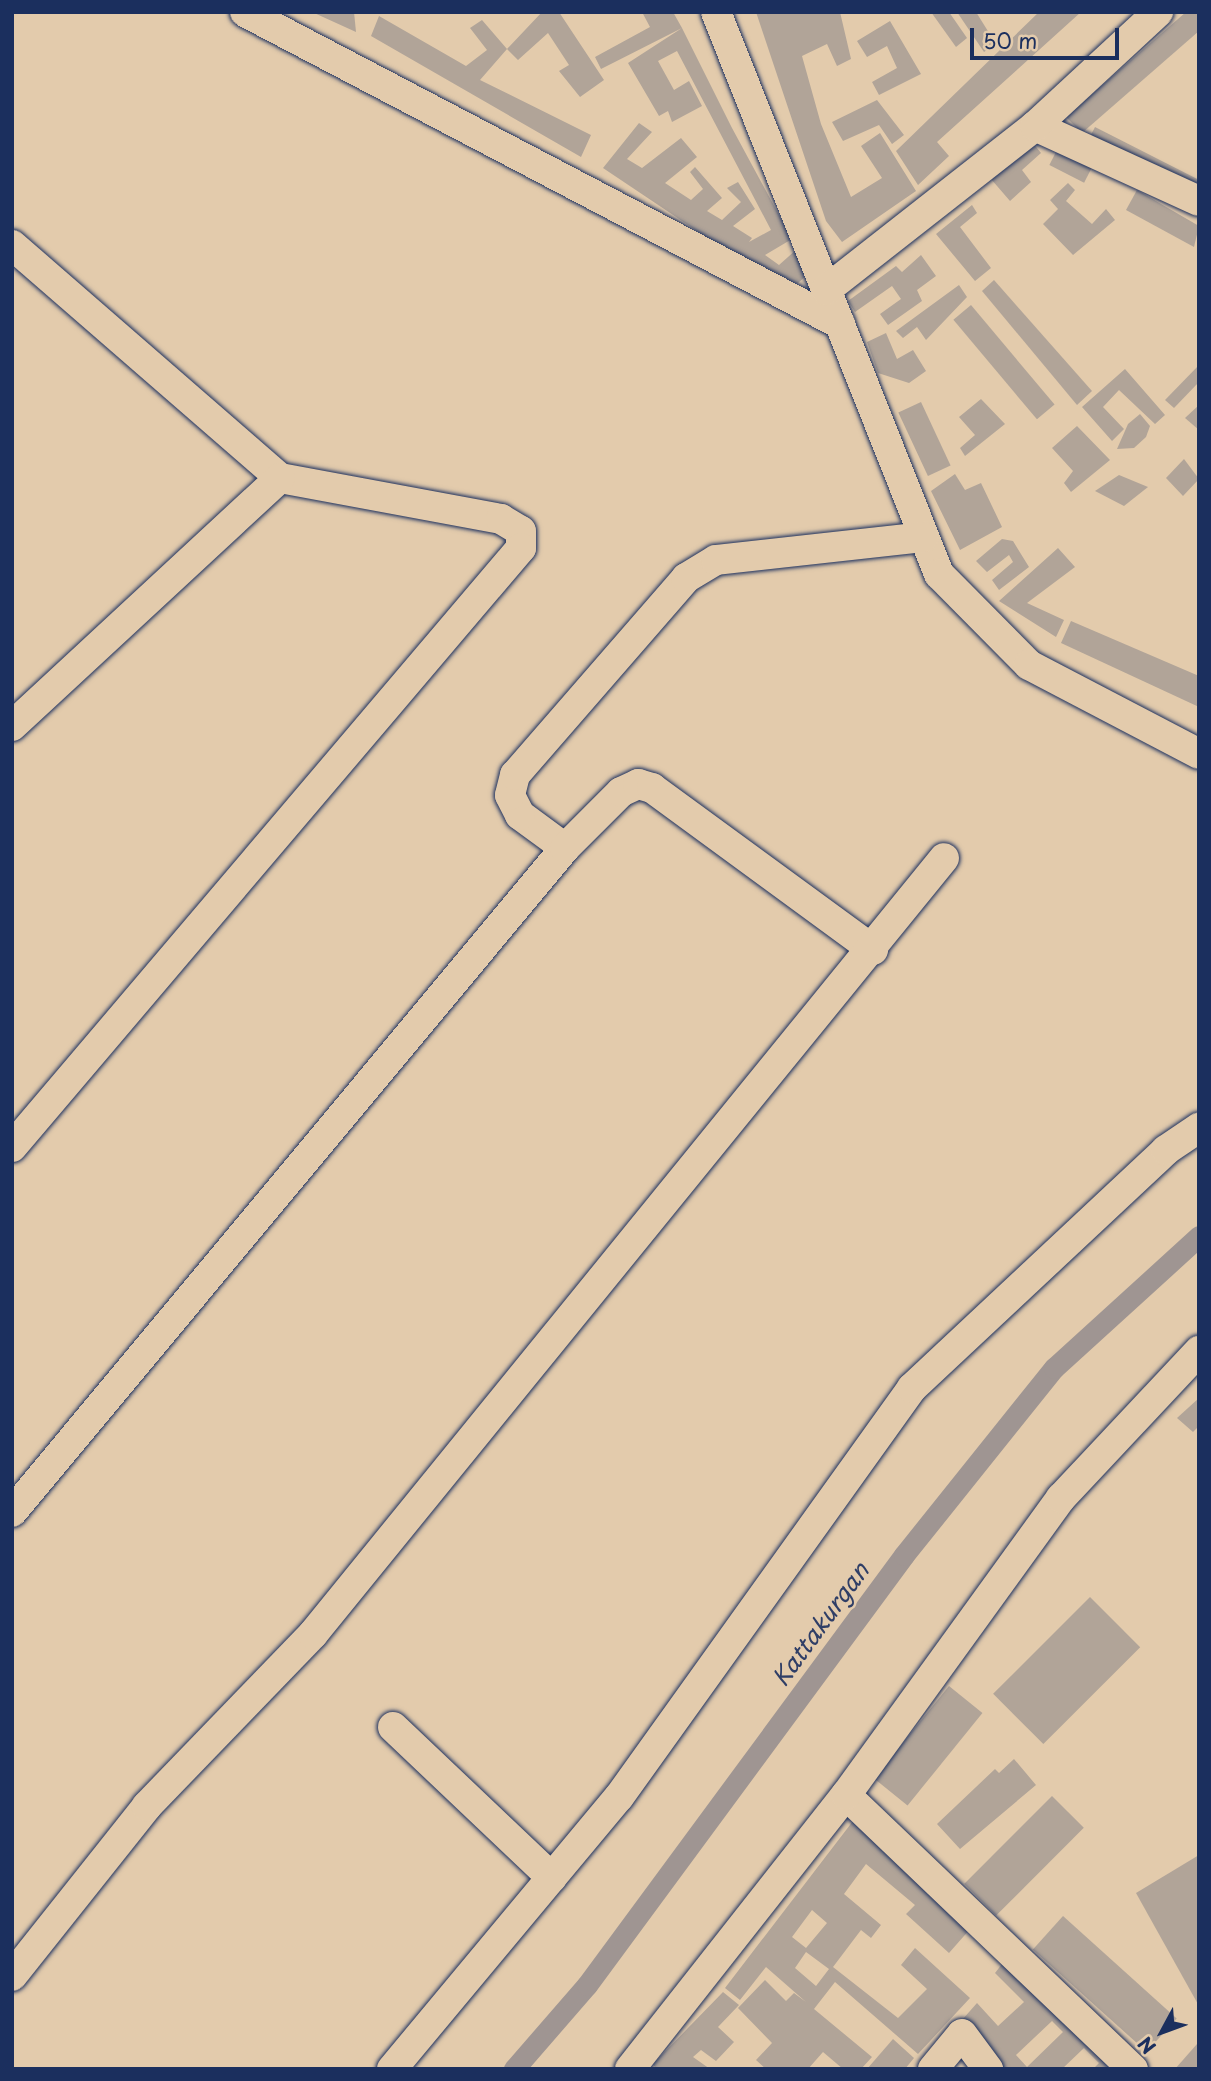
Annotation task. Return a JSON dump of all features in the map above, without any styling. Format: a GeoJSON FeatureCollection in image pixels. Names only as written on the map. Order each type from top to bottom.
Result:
{"type":"FeatureCollection","features":[{"type":"Feature","properties":{"kind":"street"},"geometry":{"type":"LineString","coordinates":[[245,12],[840,324]]}},
{"type":"Feature","properties":{"kind":"street"},"geometry":{"type":"LineString","coordinates":[[716,12],[939,575],[1029,664],[1199,754]]}},
{"type":"Feature","properties":{"kind":"street"},"geometry":{"type":"LineString","coordinates":[[827,290],[1035,126],[1157,12]]}},
{"type":"Feature","properties":{"kind":"street"},"geometry":{"type":"LineString","coordinates":[[1035,126],[1199,201]]}},
{"type":"Feature","properties":{"kind":"street"},"geometry":{"type":"LineString","coordinates":[[12,245],[280,478],[501,519],[521,531],[521,548],[12,1147]]}},
{"type":"Feature","properties":{"kind":"street"},"geometry":{"type":"LineString","coordinates":[[12,726],[280,478]]}},
{"type":"Feature","properties":{"kind":"street"},"geometry":{"type":"LineString","coordinates":[[565,848],[520,815],[510,795],[515,775],[686,578],[716,560],[924,537]]}},
{"type":"Feature","properties":{"kind":"street"},"geometry":{"type":"LineString","coordinates":[[12,1512],[565,848],[621,792],[638,784],[652,788],[873,950]]}},
{"type":"Feature","properties":{"kind":"street"},"geometry":{"type":"LineString","coordinates":[[12,1976],[147,1806],[313,1634],[873,950],[944,858]]}},
{"type":"Feature","properties":{"kind":"street"},"geometry":{"type":"LineString","coordinates":[[392,2069],[619,1797],[912,1388],[1166,1150],[1199,1128]]}},
{"type":"Feature","properties":{"kind":"street"},"geometry":{"type":"LineString","coordinates":[[630,2069],[846,1795],[1061,1499],[1199,1351]]}},
{"type":"Feature","properties":{"kind":"street"},"geometry":{"type":"LineString","coordinates":[[393,1727],[552,1878]]}},
{"type":"Feature","properties":{"kind":"street"},"geometry":{"type":"LineString","coordinates":[[846,1795],[1133,2069]]}},
{"type":"Feature","properties":{"kind":"street"},"geometry":{"type":"LineString","coordinates":[[933,2069],[962,2034],[988,2069]]}},
{"type":"Feature","properties":{"kind":"building"},"geometry":{"type":"Polygon","coordinates":[[[312,12],[354,12],[356,32],[312,12]]]}},
{"type":"Feature","properties":{"kind":"building"},"geometry":{"type":"Polygon","coordinates":[[[542,12],[559,12],[604,80],[580,97],[559,71],[569,65],[548,33],[518,60],[507,49],[542,12]]]}},
{"type":"Feature","properties":{"kind":"building"},"geometry":{"type":"Polygon","coordinates":[[[642,12],[673,12],[682,28],[601,69],[595,57],[650,27],[642,12]]]}},
{"type":"Feature","properties":{"kind":"building"},"geometry":{"type":"Polygon","coordinates":[[[756,12],[840,12],[851,59],[837,66],[827,44],[802,56],[821,124],[851,197],[882,178],[861,146],[880,133],[916,191],[842,242],[826,221],[756,12]]]}},
{"type":"Feature","properties":{"kind":"building"},"geometry":{"type":"Polygon","coordinates":[[[931,12],[949,12],[967,38],[956,47],[931,12]]]}},
{"type":"Feature","properties":{"kind":"building"},"geometry":{"type":"Polygon","coordinates":[[[957,12],[976,12],[996,44],[984,52],[957,12]]]}},
{"type":"Feature","properties":{"kind":"building"},"geometry":{"type":"Polygon","coordinates":[[[1039,12],[1081,12],[937,142],[949,156],[918,185],[896,151],[1039,12]]]}},
{"type":"Feature","properties":{"kind":"building"},"geometry":{"type":"Polygon","coordinates":[[[1186,12],[1199,12],[1199,31],[1082,133],[1066,117],[1186,12]]]}},
{"type":"Feature","properties":{"kind":"building"},"geometry":{"type":"Polygon","coordinates":[[[379,16],[466,66],[487,50],[470,28],[482,20],[507,49],[480,80],[591,135],[581,157],[371,36],[379,16]]]}},
{"type":"Feature","properties":{"kind":"building"},"geometry":{"type":"Polygon","coordinates":[[[890,21],[921,74],[879,95],[872,82],[897,68],[887,46],[867,57],[857,41],[890,21]]]}},
{"type":"Feature","properties":{"kind":"building"},"geometry":{"type":"Polygon","coordinates":[[[682,28],[792,239],[765,255],[779,265],[797,249],[808,274],[788,292],[603,168],[639,123],[652,132],[627,159],[642,168],[681,138],[697,157],[665,183],[691,200],[703,189],[690,172],[695,167],[722,198],[707,211],[722,220],[741,202],[727,188],[738,182],[755,209],[733,226],[752,238],[749,242],[771,230],[677,51],[658,61],[674,90],[689,81],[702,106],[672,122],[668,111],[659,116],[628,63],[682,28]]]}},
{"type":"Feature","properties":{"kind":"building"},"geometry":{"type":"Polygon","coordinates":[[[877,100],[904,135],[892,144],[879,125],[843,141],[832,122],[877,100]]]}},
{"type":"Feature","properties":{"kind":"building"},"geometry":{"type":"Polygon","coordinates":[[[1095,127],[1199,180],[1192,194],[1088,141],[1095,127]]]}},
{"type":"Feature","properties":{"kind":"building"},"geometry":{"type":"Polygon","coordinates":[[[1032,142],[1041,153],[1022,170],[1031,182],[1010,201],[991,179],[1032,142]]]}},
{"type":"Feature","properties":{"kind":"building"},"geometry":{"type":"Polygon","coordinates":[[[1058,148],[1093,166],[1084,183],[1049,165],[1058,148]]]}},
{"type":"Feature","properties":{"kind":"building"},"geometry":{"type":"Polygon","coordinates":[[[1068,183],[1075,190],[1066,201],[1092,224],[1106,209],[1115,220],[1073,255],[1043,224],[1058,209],[1050,200],[1068,183]]]}},
{"type":"Feature","properties":{"kind":"building"},"geometry":{"type":"Polygon","coordinates":[[[1137,190],[1199,226],[1194,247],[1126,210],[1137,190]]]}},
{"type":"Feature","properties":{"kind":"building"},"geometry":{"type":"Polygon","coordinates":[[[972,205],[977,213],[960,227],[991,268],[975,281],[936,234],[972,205]]]}},
{"type":"Feature","properties":{"kind":"building"},"geometry":{"type":"Polygon","coordinates":[[[921,255],[936,276],[917,290],[922,301],[888,325],[880,314],[901,299],[892,286],[855,312],[848,301],[896,266],[902,272],[921,255]]]}},
{"type":"Feature","properties":{"kind":"building"},"geometry":{"type":"Polygon","coordinates":[[[994,280],[1092,391],[1077,405],[982,291],[994,280]]]}},
{"type":"Feature","properties":{"kind":"building"},"geometry":{"type":"Polygon","coordinates":[[[959,285],[967,297],[926,340],[917,327],[903,338],[896,331],[959,285]]]}},
{"type":"Feature","properties":{"kind":"building"},"geometry":{"type":"Polygon","coordinates":[[[971,305],[1055,405],[1037,419],[953,320],[971,305]]]}},
{"type":"Feature","properties":{"kind":"building"},"geometry":{"type":"Polygon","coordinates":[[[886,333],[897,359],[913,350],[926,371],[909,383],[878,373],[867,342],[886,333]]]}},
{"type":"Feature","properties":{"kind":"building"},"geometry":{"type":"Polygon","coordinates":[[[1199,365],[1199,382],[1174,408],[1165,400],[1199,365]]]}},
{"type":"Feature","properties":{"kind":"building"},"geometry":{"type":"Polygon","coordinates":[[[1125,369],[1165,415],[1155,424],[1119,390],[1103,407],[1124,429],[1112,441],[1082,407],[1125,369]]]}},
{"type":"Feature","properties":{"kind":"building"},"geometry":{"type":"Polygon","coordinates":[[[981,399],[1005,424],[965,456],[960,448],[975,435],[959,417],[981,399]]]}},
{"type":"Feature","properties":{"kind":"building"},"geometry":{"type":"Polygon","coordinates":[[[921,402],[951,465],[928,476],[898,413],[921,402]]]}},
{"type":"Feature","properties":{"kind":"building"},"geometry":{"type":"Polygon","coordinates":[[[1199,405],[1199,430],[1185,418],[1199,405]]]}},
{"type":"Feature","properties":{"kind":"building"},"geometry":{"type":"Polygon","coordinates":[[[1140,414],[1150,426],[1146,437],[1134,448],[1117,449],[1128,424],[1140,414]]]}},
{"type":"Feature","properties":{"kind":"building"},"geometry":{"type":"Polygon","coordinates":[[[1077,426],[1110,460],[1071,492],[1064,483],[1073,471],[1052,448],[1077,426]]]}},
{"type":"Feature","properties":{"kind":"building"},"geometry":{"type":"Polygon","coordinates":[[[1184,459],[1199,479],[1183,496],[1166,478],[1184,459]]]}},
{"type":"Feature","properties":{"kind":"building"},"geometry":{"type":"Polygon","coordinates":[[[955,474],[965,490],[981,483],[1002,527],[960,550],[931,491],[955,474]]]}},
{"type":"Feature","properties":{"kind":"building"},"geometry":{"type":"Polygon","coordinates":[[[1119,475],[1148,487],[1124,506],[1095,491],[1119,475]]]}},
{"type":"Feature","properties":{"kind":"building"},"geometry":{"type":"Polygon","coordinates":[[[1002,539],[1013,541],[1029,567],[999,590],[992,580],[1013,562],[1009,555],[987,572],[976,561],[1002,539]]]}},
{"type":"Feature","properties":{"kind":"building"},"geometry":{"type":"Polygon","coordinates":[[[1058,548],[1075,567],[1027,603],[1064,620],[1056,637],[999,601],[1058,548]]]}},
{"type":"Feature","properties":{"kind":"building"},"geometry":{"type":"Polygon","coordinates":[[[1071,621],[1199,676],[1199,707],[1061,643],[1071,621]]]}},
{"type":"Feature","properties":{"kind":"building"},"geometry":{"type":"Polygon","coordinates":[[[1199,1398],[1199,1426],[1193,1432],[1177,1418],[1199,1398]]]}},
{"type":"Feature","properties":{"kind":"building"},"geometry":{"type":"Polygon","coordinates":[[[1090,1597],[1140,1647],[1043,1744],[993,1694],[1090,1597]]]}},
{"type":"Feature","properties":{"kind":"building"},"geometry":{"type":"Polygon","coordinates":[[[949,1686],[982,1713],[908,1806],[874,1778],[949,1686]]]}},
{"type":"Feature","properties":{"kind":"building"},"geometry":{"type":"Polygon","coordinates":[[[1014,1759],[1036,1785],[960,1849],[937,1824],[995,1769],[999,1773],[1014,1759]]]}},
{"type":"Feature","properties":{"kind":"building"},"geometry":{"type":"Polygon","coordinates":[[[1052,1796],[1084,1828],[996,1916],[964,1884],[1052,1796]]]}},
{"type":"Feature","properties":{"kind":"building"},"geometry":{"type":"Polygon","coordinates":[[[853,1821],[971,1928],[949,1953],[906,1914],[915,1905],[866,1864],[844,1894],[881,1925],[871,1938],[861,1930],[833,1967],[898,2018],[927,1989],[901,1965],[915,1948],[970,1998],[918,2054],[835,1982],[814,2009],[872,2057],[861,2069],[843,2069],[823,2052],[808,2069],[766,2069],[756,2060],[772,2043],[738,2008],[765,1980],[786,2001],[794,1993],[806,2002],[766,1967],[740,2000],[725,1988],[853,1821]],[[812,1910],[792,1937],[806,1948],[827,1923],[812,1910]],[[806,1952],[795,1968],[816,1986],[829,1969],[806,1952]]]}},
{"type":"Feature","properties":{"kind":"building"},"geometry":{"type":"Polygon","coordinates":[[[1199,1855],[1199,2006],[1136,1893],[1199,1855]]]}},
{"type":"Feature","properties":{"kind":"building"},"geometry":{"type":"Polygon","coordinates":[[[1063,1916],[1177,2018],[1147,2052],[1033,1949],[1063,1916]]]}},
{"type":"Feature","properties":{"kind":"building"},"geometry":{"type":"Polygon","coordinates":[[[1006,1959],[1115,2069],[1093,2069],[1099,2063],[1084,2048],[1062,2069],[1004,2069],[962,2020],[977,2003],[998,2026],[1024,2002],[995,1973],[1006,1959]],[[1052,2021],[1016,2055],[1027,2067],[1063,2032],[1052,2021]]]}},
{"type":"Feature","properties":{"kind":"building"},"geometry":{"type":"Polygon","coordinates":[[[723,1992],[739,2005],[718,2027],[734,2042],[716,2061],[701,2050],[693,2057],[710,2069],[656,2069],[653,2064],[723,1992]]]}},
{"type":"Feature","properties":{"kind":"building"},"geometry":{"type":"Polygon","coordinates":[[[893,2039],[914,2058],[905,2069],[867,2069],[893,2039]]]}},
{"type":"Feature","properties":{"kind":"building"},"geometry":{"type":"Polygon","coordinates":[[[1197,2044],[1199,2069],[1175,2069],[1197,2044]]]}},
{"type":"Feature","properties":{"kind":"waterway","name":"Kattakurgan"},"geometry":{"type":"LineString","coordinates":[[514,2069],[587,1985],[904,1555],[1054,1368],[1199,1236]]}}]}
